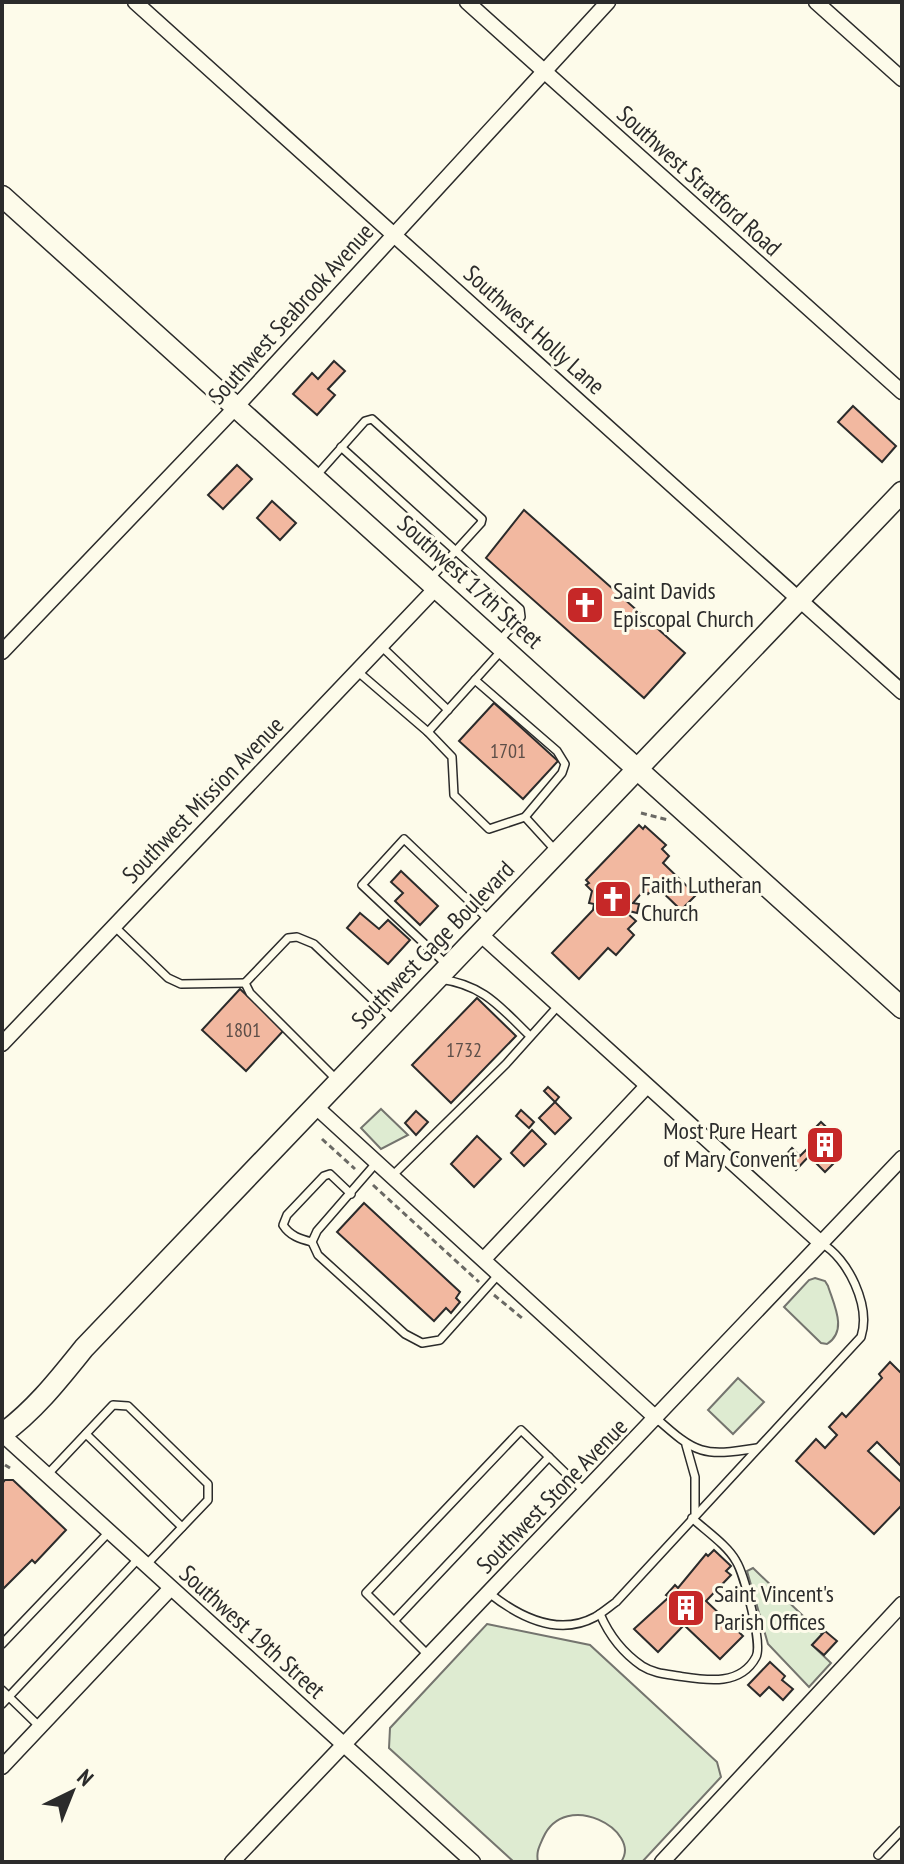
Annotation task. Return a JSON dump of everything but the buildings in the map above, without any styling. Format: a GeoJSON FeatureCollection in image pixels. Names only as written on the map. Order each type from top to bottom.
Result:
{"type":"FeatureCollection","features":[{"type":"Feature","properties":{"kind":"main road","name":"Southwest 17th Street"},"geometry":{"type":"LineString","coordinates":[[2,196],[902,1008]]}},
{"type":"Feature","properties":{"kind":"main road","name":"Southwest Gage Boulevard"},"geometry":{"type":"LineString","coordinates":[[2,1434],[22,1420],[84,1348],[902,492]]}},
{"type":"Feature","properties":{"kind":"street","name":"Southwest Holly Lane"},"geometry":{"type":"LineString","coordinates":[[135,2],[902,692]]}},
{"type":"Feature","properties":{"kind":"street","name":"Southwest Stratford Road"},"geometry":{"type":"LineString","coordinates":[[467,2],[902,392]]}},
{"type":"Feature","properties":{"kind":"street","name":"Southwest Seabrook Avenue"},"geometry":{"type":"LineString","coordinates":[[2,652],[236,407],[608,2]]}},
{"type":"Feature","properties":{"kind":"street"},"geometry":{"type":"LineString","coordinates":[[816,2],[902,79]]}},
{"type":"Feature","properties":{"kind":"street","name":"Southwest Mission Avenue"},"geometry":{"type":"LineString","coordinates":[[2,1044],[381,646],[433,584]]}},
{"type":"Feature","properties":{"kind":"street"},"geometry":{"type":"LineString","coordinates":[[485,927],[558,1005],[821,1243]]}},
{"type":"Feature","properties":{"kind":"street"},"geometry":{"type":"LineString","coordinates":[[484,1259],[647,1086]]}},
{"type":"Feature","properties":{"kind":"street"},"geometry":{"type":"LineString","coordinates":[[315,1106],[656,1418]]}},
{"type":"Feature","properties":{"kind":"street","name":"Southwest Stone Avenue"},"geometry":{"type":"LineString","coordinates":[[232,1862],[902,1158]]}},
{"type":"Feature","properties":{"kind":"street","name":"Southwest 19th Street"},"geometry":{"type":"LineString","coordinates":[[2,1434],[473,1862]]}},
{"type":"Feature","properties":{"kind":"street"},"geometry":{"type":"LineString","coordinates":[[2,1767],[170,1589]]}},
{"type":"Feature","properties":{"kind":"street"},"geometry":{"type":"LineString","coordinates":[[662,1862],[902,1604]]}},
{"type":"Feature","properties":{"kind":"lane"},"geometry":{"type":"LineString","coordinates":[[315,477],[365,421],[372,419],[468,505],[480,516],[481,523],[433,584]]}},
{"type":"Feature","properties":{"kind":"lane"},"geometry":{"type":"LineString","coordinates":[[341,447],[522,613],[475,680],[428,732]]}},
{"type":"Feature","properties":{"kind":"lane"},"geometry":{"type":"LineString","coordinates":[[381,646],[448,710]]}},
{"type":"Feature","properties":{"kind":"lane"},"geometry":{"type":"LineString","coordinates":[[357,671],[428,732],[452,757],[454,795],[489,829],[525,817],[562,773],[565,764],[563,758],[475,680]]}},
{"type":"Feature","properties":{"kind":"lane"},"geometry":{"type":"LineString","coordinates":[[525,817],[557,852]]}},
{"type":"Feature","properties":{"kind":"lane"},"geometry":{"type":"LineString","coordinates":[[485,927],[404,839],[362,885],[442,972],[455,981],[487,993],[530,1036]]}},
{"type":"Feature","properties":{"kind":"lane"},"geometry":{"type":"LineString","coordinates":[[114,926],[168,978],[181,984],[245,983],[288,938],[297,937],[314,944],[395,1022]]}},
{"type":"Feature","properties":{"kind":"lane"},"geometry":{"type":"LineString","coordinates":[[245,983],[250,993],[339,1081]]}},
{"type":"Feature","properties":{"kind":"lane"},"geometry":{"type":"LineString","coordinates":[[392,1176],[506,1064],[558,1005]]}},
{"type":"Feature","properties":{"kind":"lane"},"geometry":{"type":"LineString","coordinates":[[377,1162],[317,1231],[312,1242],[318,1255],[405,1334],[422,1343],[440,1340],[499,1273]]}},
{"type":"Feature","properties":{"kind":"lane"},"geometry":{"type":"LineString","coordinates":[[312,1242],[298,1239],[286,1231],[283,1225],[287,1215],[324,1176],[330,1174],[351,1194]]}},
{"type":"Feature","properties":{"kind":"lane"},"geometry":{"type":"LineString","coordinates":[[489,1593],[513,1612],[539,1622],[569,1624],[586,1621],[616,1602],[861,1337],[864,1326],[848,1268],[830,1248],[821,1243]]}},
{"type":"Feature","properties":{"kind":"lane"},"geometry":{"type":"LineString","coordinates":[[2,1704],[208,1500],[208,1484],[128,1406],[113,1405],[47,1475]]}},
{"type":"Feature","properties":{"kind":"lane"},"geometry":{"type":"LineString","coordinates":[[656,1418],[686,1445],[709,1453],[760,1448]]}},
{"type":"Feature","properties":{"kind":"lane"},"geometry":{"type":"LineString","coordinates":[[429,1656],[366,1593],[407,1549],[521,1430],[586,1492]]}},
{"type":"Feature","properties":{"kind":"lane"},"geometry":{"type":"LineString","coordinates":[[86,1434],[182,1527]]}},
{"type":"Feature","properties":{"kind":"lane"},"geometry":{"type":"LineString","coordinates":[[600,1614],[607,1631],[620,1646],[642,1666],[655,1672],[707,1681],[726,1679],[747,1667],[756,1657],[757,1637],[738,1563],[694,1516],[695,1477],[686,1445]]}},
{"type":"Feature","properties":{"kind":"lane"},"geometry":{"type":"LineString","coordinates":[[394,1621],[549,1457]]}},
{"type":"Feature","properties":{"kind":"lane"},"geometry":{"type":"LineString","coordinates":[[2,1644],[109,1532]]}},
{"type":"Feature","properties":{"kind":"lane"},"geometry":{"type":"LineString","coordinates":[[2,1690],[40,1727]]}},
{"type":"Feature","properties":{"kind":"lane"},"geometry":{"type":"LineString","coordinates":[[878,1855],[902,1830]]}},
{"type":"Feature","properties":{"kind":"path"},"geometry":{"type":"LineString","coordinates":[[322,1139],[487,1289],[528,1321]]}},
{"type":"Feature","properties":{"kind":"green space"},"geometry":{"type":"Polygon","coordinates":[[[381,1109],[408,1135],[381,1149],[361,1128],[381,1109]]]}},
{"type":"Feature","properties":{"kind":"green space"},"geometry":{"type":"Polygon","coordinates":[[[809,1280],[825,1281],[828,1286],[838,1317],[837,1332],[827,1344],[821,1343],[784,1307],[809,1280]]]}},
{"type":"Feature","properties":{"kind":"green space"},"geometry":{"type":"Polygon","coordinates":[[[738,1378],[764,1402],[733,1434],[708,1410],[738,1378]]]}},
{"type":"Feature","properties":{"kind":"green space"},"geometry":{"type":"Polygon","coordinates":[[[753,1568],[822,1634],[812,1645],[831,1663],[809,1687],[768,1644],[747,1571],[753,1568]]]}},
{"type":"Feature","properties":{"kind":"green space"},"geometry":{"type":"Polygon","coordinates":[[[487,1624],[590,1645],[717,1762],[721,1777],[642,1862],[621,1862],[625,1850],[621,1838],[612,1828],[583,1815],[568,1816],[554,1823],[540,1844],[538,1862],[514,1862],[389,1748],[390,1728],[487,1624]]]}},
{"type":"Feature","properties":{"kind":"place","name":"Saint Davids Episcopal Church"},"geometry":{"type":"Point","coordinates":[585,605]}},
{"type":"Feature","properties":{"kind":"place","name":"Faith Lutheran Church"},"geometry":{"type":"Point","coordinates":[613,899]}},
{"type":"Feature","properties":{"kind":"place","name":"Most Pure Heart of Mary Convent"},"geometry":{"type":"Point","coordinates":[825,1145]}},
{"type":"Feature","properties":{"kind":"place","name":"Saint Vincent's Parish Offices"},"geometry":{"type":"Point","coordinates":[686,1608]}}]}
